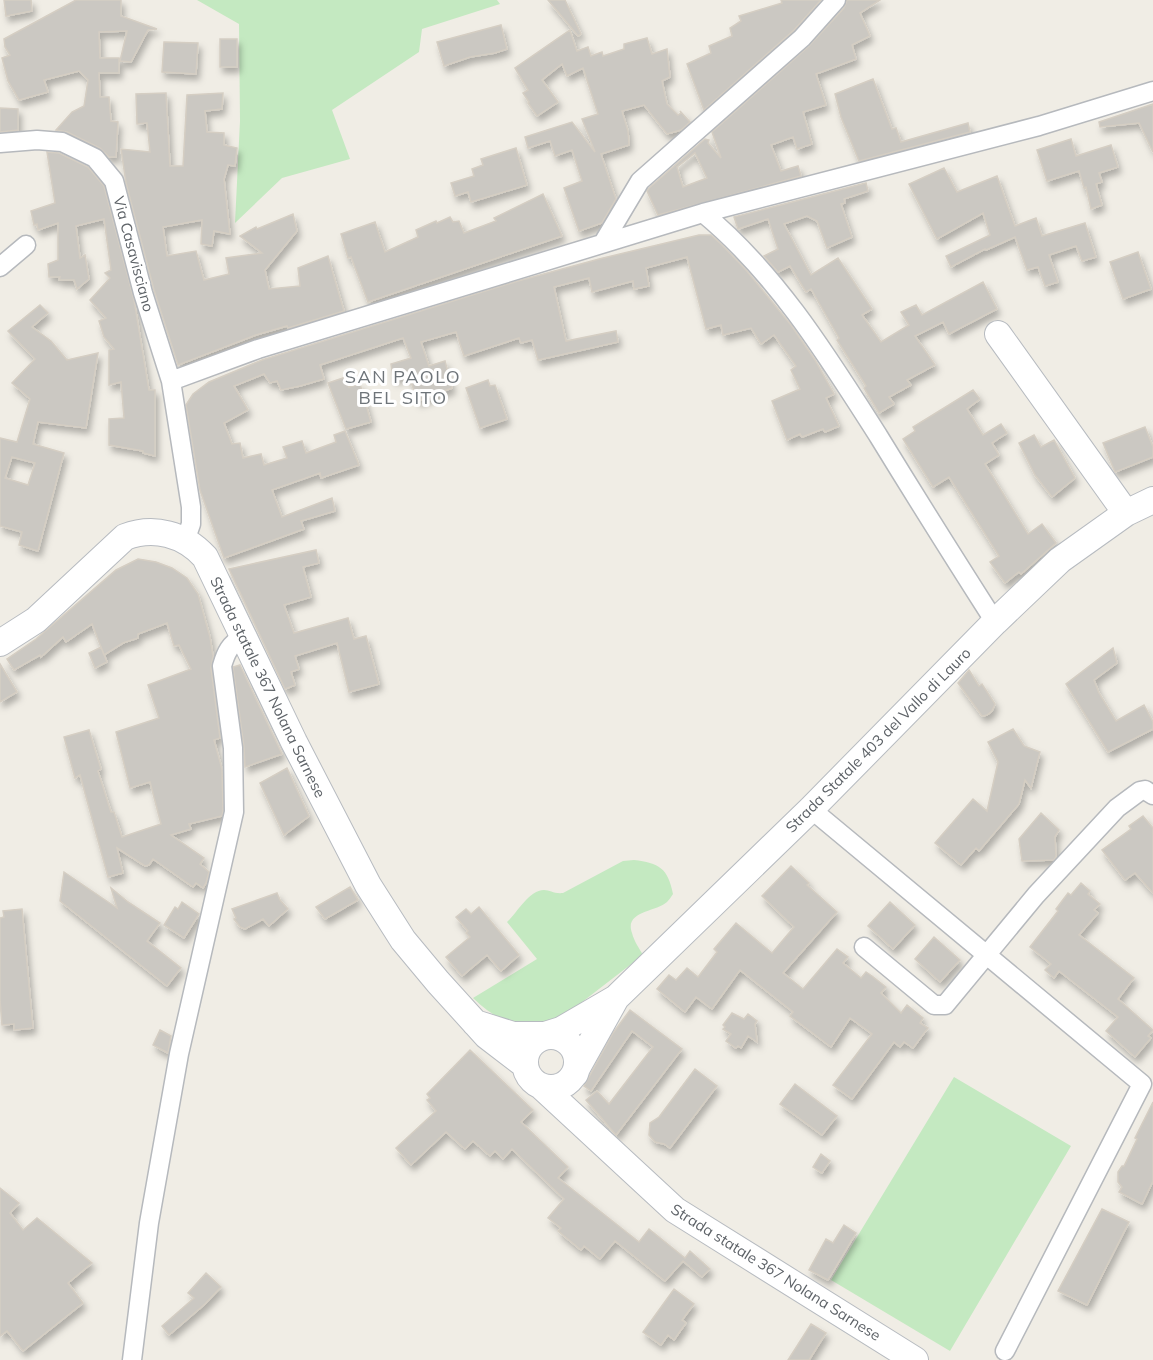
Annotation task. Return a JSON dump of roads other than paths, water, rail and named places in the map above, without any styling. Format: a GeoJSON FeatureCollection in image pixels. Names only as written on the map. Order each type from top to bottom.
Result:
{"type":"FeatureCollection","features":[{"type":"Feature","properties":{"kind":"main road"},"geometry":{"type":"LineString","coordinates":[[998,334],[1126,513]]}},
{"type":"Feature","properties":{"kind":"main road","name":"Strada Statale 403 del Vallo di Lauro"},"geometry":{"type":"LineString","coordinates":[[475,1023],[513,1035],[545,1035],[561,1030],[616,998],[811,810],[995,622],[1060,560],[1126,513],[1153,500]]}},
{"type":"Feature","properties":{"kind":"main road","name":"Strada statale 367 Nolana Sarnese"},"geometry":{"type":"LineString","coordinates":[[0,643],[36,620],[125,537],[138,532],[153,531],[196,547],[205,557],[294,742],[368,885],[403,940],[438,982],[487,1036],[525,1065]]}},
{"type":"Feature","properties":{"kind":"main road","name":"Strada Statale 403 del Vallo di Lauro"},"geometry":{"type":"LineString","coordinates":[[586,1130],[573,1088],[577,1068],[616,998]]}},
{"type":"Feature","properties":{"kind":"main road"},"geometry":{"type":"LineString","coordinates":[[545,1035],[561,1037],[573,1046],[576,1053],[577,1068],[569,1081],[556,1088],[541,1086],[530,1078],[525,1065],[527,1050],[538,1038],[545,1035]]}},
{"type":"Feature","properties":{"kind":"main road","name":"Strada statale 367 Nolana Sarnese"},"geometry":{"type":"LineString","coordinates":[[541,1086],[675,1210],[915,1360]]}},
{"type":"Feature","properties":{"kind":"street"},"geometry":{"type":"LineString","coordinates":[[603,243],[640,181],[802,38],[836,0]]}},
{"type":"Feature","properties":{"kind":"street"},"geometry":{"type":"LineString","coordinates":[[171,381],[258,349],[703,213],[1039,126],[1153,91]]}},
{"type":"Feature","properties":{"kind":"street","name":"Via Casavisciano"},"geometry":{"type":"LineString","coordinates":[[0,143],[37,140],[62,142],[95,158],[114,180],[143,293],[171,381],[191,507],[192,524],[185,541]]}},
{"type":"Feature","properties":{"kind":"street"},"geometry":{"type":"LineString","coordinates":[[703,213],[728,233],[774,283],[848,389],[995,622]]}},
{"type":"Feature","properties":{"kind":"street"},"geometry":{"type":"LineString","coordinates":[[0,267],[26,245]]}},
{"type":"Feature","properties":{"kind":"street"},"geometry":{"type":"LineString","coordinates":[[132,1360],[149,1223],[179,1054],[234,812],[233,748],[222,666],[225,653],[233,643],[243,637]]}},
{"type":"Feature","properties":{"kind":"street"},"geometry":{"type":"LineString","coordinates":[[864,947],[934,1005],[945,1005],[1036,895],[1117,808],[1140,791],[1145,790],[1153,795]]}},
{"type":"Feature","properties":{"kind":"street"},"geometry":{"type":"LineString","coordinates":[[811,810],[1142,1084],[1005,1351]]}},
{"type":"Feature","properties":{"kind":"district","name":"SAN PAOLO BEL SITO"},"geometry":{"type":"Point","coordinates":[403,386]}}]}
